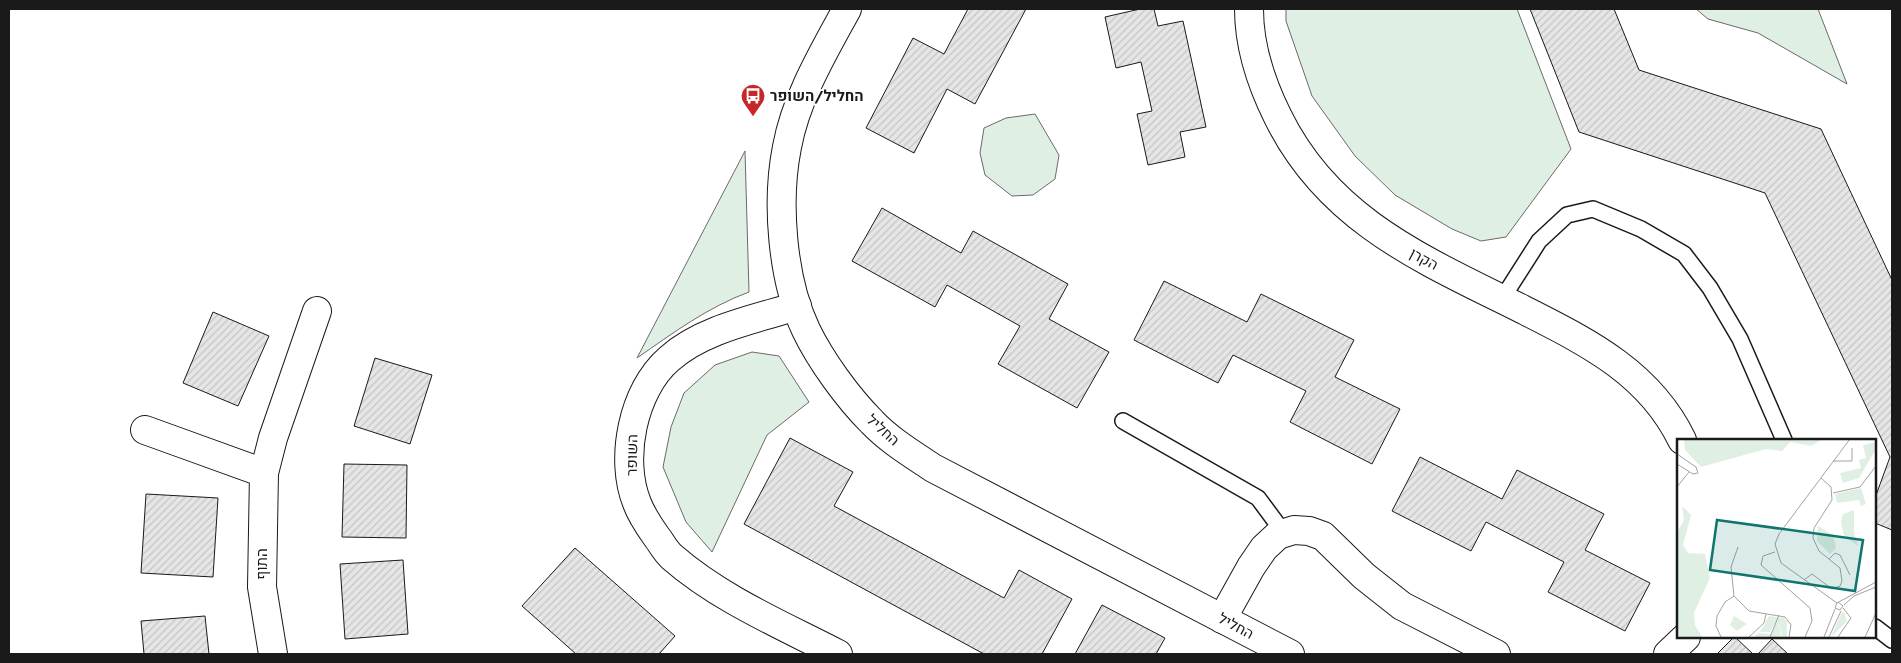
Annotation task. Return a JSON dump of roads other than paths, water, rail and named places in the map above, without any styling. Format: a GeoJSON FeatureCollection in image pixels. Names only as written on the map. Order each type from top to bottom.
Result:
{"type":"FeatureCollection","features":[{"type":"Feature","properties":{"kind":"street","name":"החליל"},"geometry":{"type":"LineString","coordinates":[[847,9],[813,72],[798,110],[787,146],[780,212],[789,273],[797,306],[806,329],[844,388],[872,423],[933,468],[1290,654]]}},
{"type":"Feature","properties":{"kind":"street","name":"הקרן"},"geometry":{"type":"LineString","coordinates":[[1249,9],[1249,29],[1257,67],[1286,134],[1307,165],[1332,194],[1395,244],[1566,331],[1604,353],[1631,374],[1655,399],[1681,439]]}},
{"type":"Feature","properties":{"kind":"street","name":"השופר"},"geometry":{"type":"LineString","coordinates":[[797,306],[705,335],[669,358],[651,379],[634,416],[630,440],[629,470],[636,502],[670,556],[714,589],[838,654]]}},
{"type":"Feature","properties":{"kind":"street","name":"התוף"},"geometry":{"type":"LineString","coordinates":[[273,654],[262,587],[264,473],[273,438],[317,311]]}},
{"type":"Feature","properties":{"kind":"street"},"geometry":{"type":"LineString","coordinates":[[145,430],[264,473]]}},
{"type":"Feature","properties":{"kind":"street"},"geometry":{"type":"LineString","coordinates":[[1222,619],[1251,567],[1264,548],[1278,535],[1294,530],[1309,531],[1323,536],[1364,576],[1402,606],[1496,654]]}},
{"type":"Feature","properties":{"kind":"street"},"geometry":{"type":"LineString","coordinates":[[1668,654],[1685,638]]}},
{"type":"Feature","properties":{"kind":"lane"},"geometry":{"type":"LineString","coordinates":[[1502,300],[1539,241],[1567,215],[1593,210],[1641,229],[1684,254],[1710,288],[1740,339],[1784,439]]}},
{"type":"Feature","properties":{"kind":"lane"},"geometry":{"type":"LineString","coordinates":[[1123,421],[1258,498],[1284,533]]}},
{"type":"Feature","properties":{"kind":"lane"},"geometry":{"type":"LineString","coordinates":[[1876,628],[1892,640]]}},
{"type":"Feature","properties":{"kind":"place","name":"החליל/השופר"},"geometry":{"type":"Point","coordinates":[753,117]}}]}
